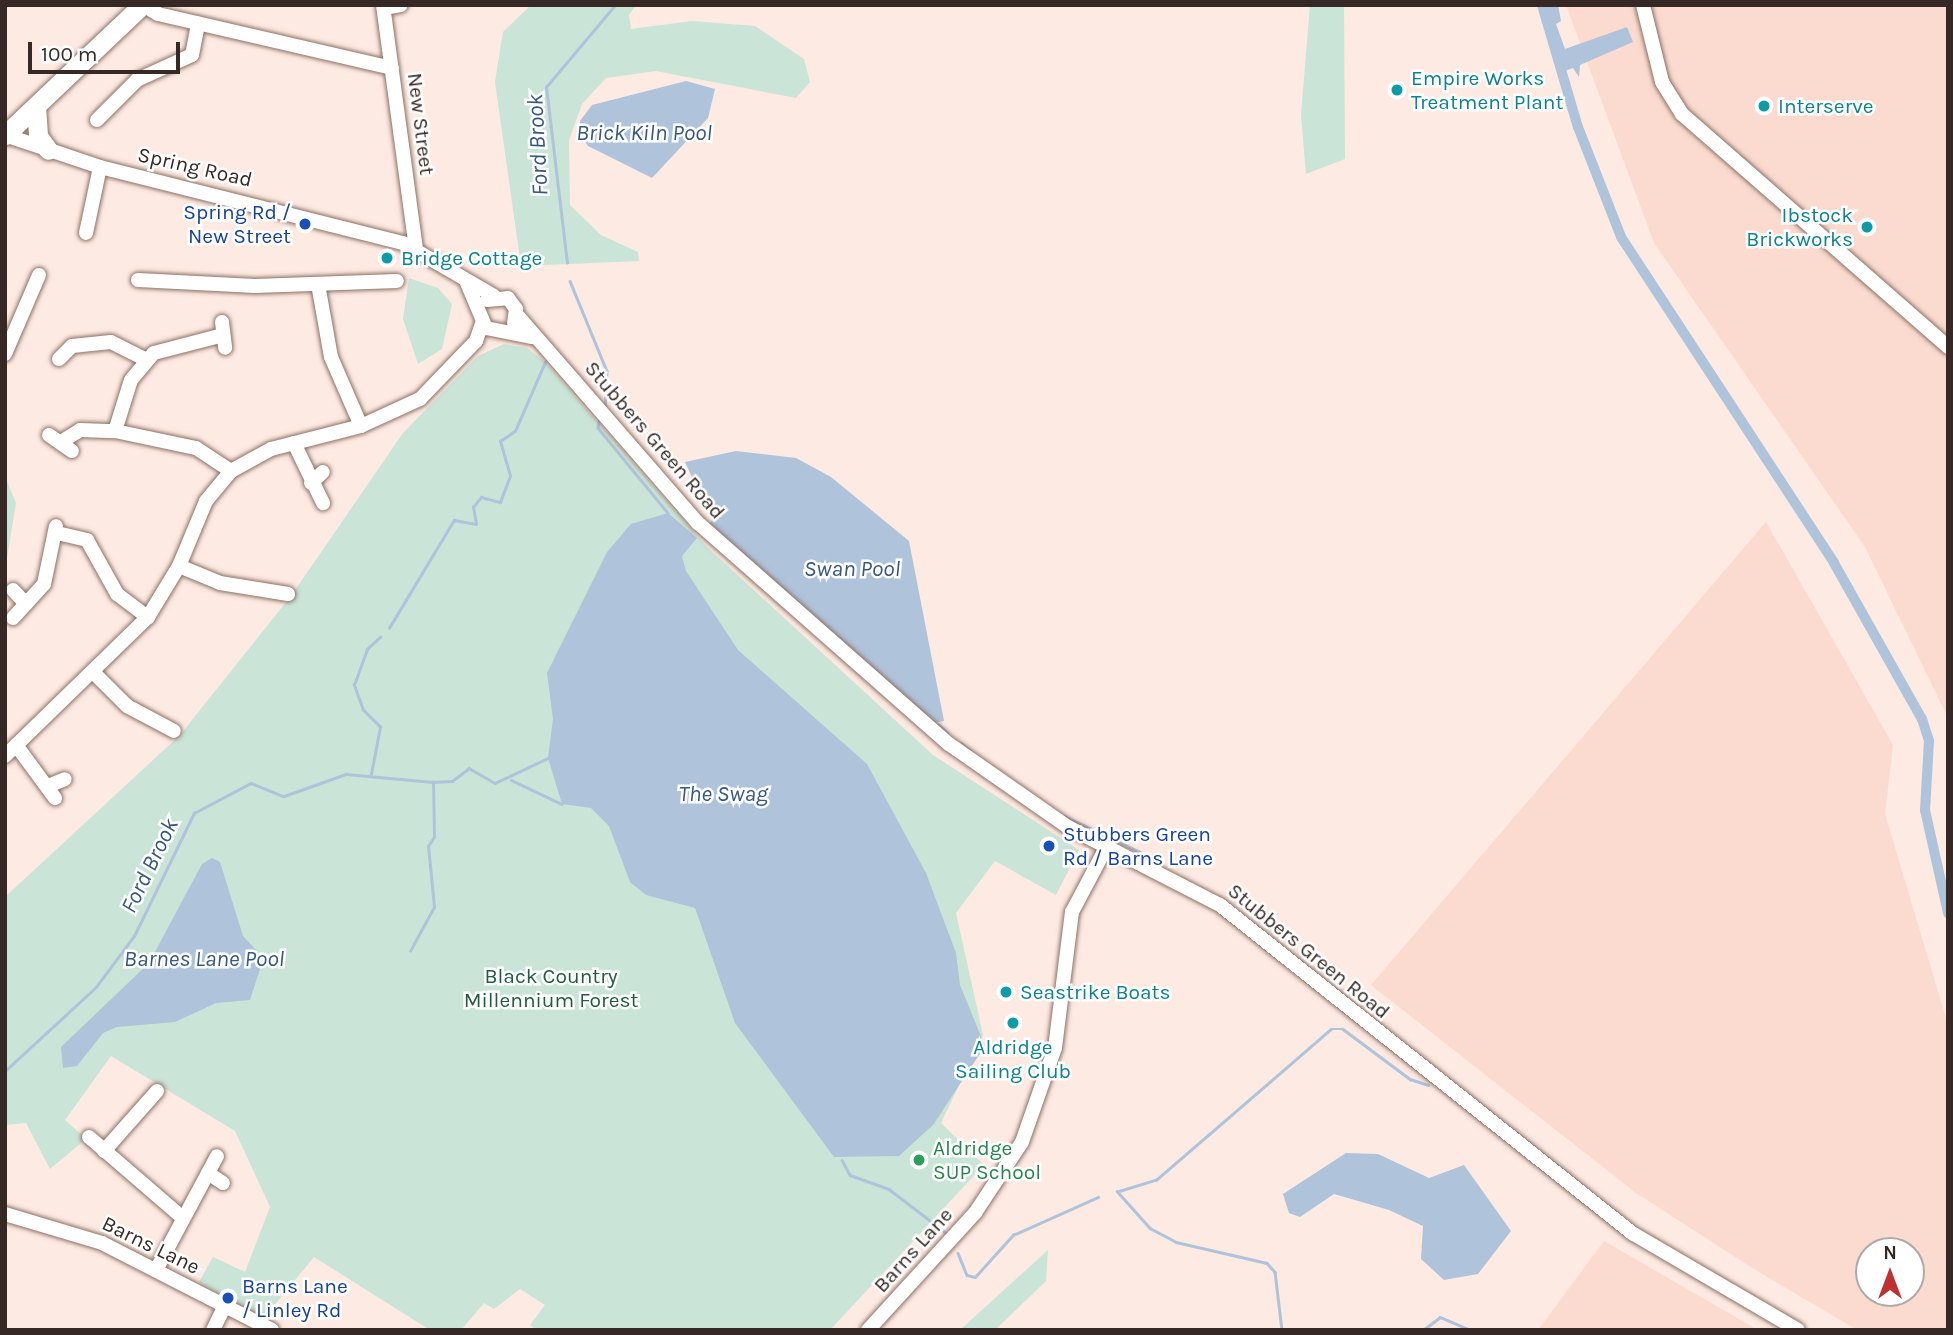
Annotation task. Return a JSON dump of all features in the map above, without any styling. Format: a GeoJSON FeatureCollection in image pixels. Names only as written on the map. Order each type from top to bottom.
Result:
{"type":"FeatureCollection","features":[{"type":"Feature","properties":{"kind":"highway"},"geometry":{"type":"LineString","coordinates":[[5,135],[143,5]]}},
{"type":"Feature","properties":{"kind":"highway"},"geometry":{"type":"LineString","coordinates":[[36,106],[38,136],[48,150]]}},
{"type":"Feature","properties":{"kind":"street"},"geometry":{"type":"LineString","coordinates":[[143,5],[198,23],[393,68]]}},
{"type":"Feature","properties":{"kind":"street"},"geometry":{"type":"LineString","coordinates":[[384,7],[401,5]]}},
{"type":"Feature","properties":{"kind":"street"},"geometry":{"type":"LineString","coordinates":[[1643,5],[1662,82],[1682,114],[1948,347]]}},
{"type":"Feature","properties":{"kind":"street","name":"New Street"},"geometry":{"type":"LineString","coordinates":[[384,7],[416,248]]}},
{"type":"Feature","properties":{"kind":"street"},"geometry":{"type":"LineString","coordinates":[[97,121],[112,104],[153,70],[176,66],[192,55],[198,23]]}},
{"type":"Feature","properties":{"kind":"street"},"geometry":{"type":"LineString","coordinates":[[100,93],[112,104]]}},
{"type":"Feature","properties":{"kind":"street","name":"Spring Road"},"geometry":{"type":"LineString","coordinates":[[5,135],[100,167],[416,248]]}},
{"type":"Feature","properties":{"kind":"street"},"geometry":{"type":"LineString","coordinates":[[88,234],[100,167]]}},
{"type":"Feature","properties":{"kind":"street"},"geometry":{"type":"LineString","coordinates":[[416,248],[467,283],[494,296],[481,318],[476,341]]}},
{"type":"Feature","properties":{"kind":"street"},"geometry":{"type":"LineString","coordinates":[[5,354],[34,292],[39,275]]}},
{"type":"Feature","properties":{"kind":"street"},"geometry":{"type":"LineString","coordinates":[[467,283],[481,318],[501,333]]}},
{"type":"Feature","properties":{"kind":"street"},"geometry":{"type":"LineString","coordinates":[[142,284],[391,285]]}},
{"type":"Feature","properties":{"kind":"street"},"geometry":{"type":"LineString","coordinates":[[318,284],[331,357],[361,426]]}},
{"type":"Feature","properties":{"kind":"street"},"geometry":{"type":"LineString","coordinates":[[20,288],[34,292]]}},
{"type":"Feature","properties":{"kind":"street","name":"Stubbers Green Road"},"geometry":{"type":"LineString","coordinates":[[494,296],[508,298],[532,337],[611,420],[698,523],[861,669],[997,782],[1107,846],[1220,905],[1632,1233],[1798,1330]]}},
{"type":"Feature","properties":{"kind":"street"},"geometry":{"type":"LineString","coordinates":[[501,333],[517,316]]}},
{"type":"Feature","properties":{"kind":"street"},"geometry":{"type":"LineString","coordinates":[[5,756],[95,674],[148,617],[179,566],[206,501],[231,471],[294,443],[361,426],[420,399],[476,341],[501,333],[532,337]]}},
{"type":"Feature","properties":{"kind":"street"},"geometry":{"type":"LineString","coordinates":[[115,431],[131,380],[146,360],[182,341],[223,335]]}},
{"type":"Feature","properties":{"kind":"street"},"geometry":{"type":"LineString","coordinates":[[59,359],[69,342],[111,342],[146,360]]}},
{"type":"Feature","properties":{"kind":"street"},"geometry":{"type":"LineString","coordinates":[[61,443],[80,430],[115,431],[196,448],[231,471]]}},
{"type":"Feature","properties":{"kind":"street"},"geometry":{"type":"LineString","coordinates":[[294,443],[311,483],[323,503]]}},
{"type":"Feature","properties":{"kind":"street"},"geometry":{"type":"LineString","coordinates":[[311,483],[323,472]]}},
{"type":"Feature","properties":{"kind":"street"},"geometry":{"type":"LineString","coordinates":[[13,618],[52,566],[56,529],[87,541],[117,594],[148,617]]}},
{"type":"Feature","properties":{"kind":"street"},"geometry":{"type":"LineString","coordinates":[[179,566],[220,583],[257,580],[288,594]]}},
{"type":"Feature","properties":{"kind":"street"},"geometry":{"type":"LineString","coordinates":[[13,590],[26,604]]}},
{"type":"Feature","properties":{"kind":"street"},"geometry":{"type":"LineString","coordinates":[[95,674],[127,706],[159,712],[174,732]]}},
{"type":"Feature","properties":{"kind":"street"},"geometry":{"type":"LineString","coordinates":[[16,745],[51,792],[65,779]]}},
{"type":"Feature","properties":{"kind":"street","name":"Barns Lane"},"geometry":{"type":"LineString","coordinates":[[868,1330],[975,1213],[1022,1142],[1059,1026],[1072,912],[1107,846]]}},
{"type":"Feature","properties":{"kind":"street"},"geometry":{"type":"LineString","coordinates":[[104,1152],[137,1105],[156,1091]]}},
{"type":"Feature","properties":{"kind":"street"},"geometry":{"type":"LineString","coordinates":[[89,1137],[183,1218]]}},
{"type":"Feature","properties":{"kind":"street"},"geometry":{"type":"LineString","coordinates":[[156,1270],[217,1156]]}},
{"type":"Feature","properties":{"kind":"street"},"geometry":{"type":"LineString","coordinates":[[208,1173],[223,1183]]}},
{"type":"Feature","properties":{"kind":"street","name":"Barns Lane"},"geometry":{"type":"LineString","coordinates":[[5,1214],[81,1234],[271,1330]]}},
{"type":"Feature","properties":{"kind":"street"},"geometry":{"type":"LineString","coordinates":[[213,1330],[225,1305]]}},
{"type":"Feature","properties":{"kind":"shaded area"},"geometry":{"type":"Polygon","coordinates":[[[1566,5],[1948,5],[1948,718],[1865,547],[1654,243],[1566,5]]]}},
{"type":"Feature","properties":{"kind":"shaded area"},"geometry":{"type":"Polygon","coordinates":[[[1766,522],[1893,745],[1885,814],[1948,1025],[1948,1330],[1857,1330],[1754,1269],[1636,1193],[1371,985],[1766,522]]]}},
{"type":"Feature","properties":{"kind":"shaded area"},"geometry":{"type":"Polygon","coordinates":[[[1604,1241],[1758,1330],[1538,1330],[1604,1241]]]}},
{"type":"Feature","properties":{"kind":"green space"},"geometry":{"type":"Polygon","coordinates":[[[531,5],[636,5],[629,15],[631,29],[692,21],[755,26],[804,59],[810,82],[796,98],[656,71],[606,78],[582,104],[569,140],[570,205],[601,235],[638,252],[639,261],[521,266],[495,82],[503,32],[531,5]]]}},
{"type":"Feature","properties":{"kind":"green space"},"geometry":{"type":"Polygon","coordinates":[[[1310,5],[1344,5],[1345,159],[1306,174],[1301,115],[1310,5]]]}},
{"type":"Feature","properties":{"kind":"green space"},"geometry":{"type":"Polygon","coordinates":[[[409,278],[438,288],[452,304],[442,349],[418,364],[403,319],[409,278]]]}},
{"type":"Feature","properties":{"kind":"green space","name":"Black Country Millennium Forest"},"geometry":{"type":"Polygon","coordinates":[[[504,344],[527,348],[545,362],[707,547],[933,755],[1079,850],[1056,895],[995,861],[956,913],[983,1035],[941,1123],[984,1165],[830,1330],[537,1330],[530,1325],[545,1305],[520,1289],[494,1309],[484,1303],[461,1330],[430,1330],[314,1257],[263,1319],[199,1282],[213,1257],[245,1272],[270,1207],[235,1131],[111,1056],[65,1120],[86,1139],[50,1169],[26,1123],[5,1125],[5,897],[180,735],[291,596],[403,433],[478,356],[504,344]]]}},
{"type":"Feature","properties":{"kind":"green space"},"geometry":{"type":"Polygon","coordinates":[[[5,476],[16,503],[5,570],[5,476]]]}},
{"type":"Feature","properties":{"kind":"green space"},"geometry":{"type":"Polygon","coordinates":[[[1048,1250],[1046,1281],[995,1330],[960,1330],[1048,1250]]]}},
{"type":"Feature","properties":{"kind":"water"},"geometry":{"type":"Polygon","coordinates":[[[1542,5],[1558,5],[1561,21],[1556,24],[1565,49],[1627,27],[1633,42],[1580,65],[1579,77],[1573,68],[1562,72],[1542,5]]]}},
{"type":"Feature","properties":{"kind":"water","name":"Brick Kiln Pool"},"geometry":{"type":"Polygon","coordinates":[[[686,81],[715,89],[708,118],[652,178],[588,146],[580,134],[580,121],[592,105],[686,81]]]}},
{"type":"Feature","properties":{"kind":"water","name":"Swan Pool"},"geometry":{"type":"Polygon","coordinates":[[[736,451],[796,458],[831,477],[909,541],[944,721],[934,723],[707,526],[712,521],[685,462],[736,451]]]}},
{"type":"Feature","properties":{"kind":"water","name":"The Swag"},"geometry":{"type":"Polygon","coordinates":[[[668,513],[697,538],[682,556],[686,571],[738,650],[867,764],[926,873],[956,953],[960,985],[985,1046],[933,1125],[899,1156],[834,1157],[735,1023],[695,908],[646,895],[630,882],[609,826],[591,808],[562,804],[548,758],[553,719],[547,673],[607,552],[631,524],[668,513]]]}},
{"type":"Feature","properties":{"kind":"water","name":"Barnes Lane Pool"},"geometry":{"type":"Polygon","coordinates":[[[212,858],[220,862],[243,936],[257,951],[260,969],[250,1000],[216,1003],[175,1022],[117,1027],[103,1033],[77,1066],[63,1068],[61,1047],[149,963],[202,864],[212,858]]]}},
{"type":"Feature","properties":{"kind":"water"},"geometry":{"type":"Polygon","coordinates":[[[1346,1153],[1378,1154],[1429,1178],[1464,1165],[1511,1231],[1478,1274],[1444,1280],[1421,1259],[1423,1226],[1389,1210],[1334,1194],[1300,1217],[1289,1213],[1283,1194],[1346,1153]]]}},
{"type":"Feature","properties":{"kind":"waterway","name":"Ford Brook"},"geometry":{"type":"LineString","coordinates":[[567,263],[546,87],[615,5]]}},
{"type":"Feature","properties":{"kind":"waterway"},"geometry":{"type":"LineString","coordinates":[[1542,5],[1578,127],[1621,237],[1834,563],[1922,719],[1929,741],[1925,810],[1948,913]]}},
{"type":"Feature","properties":{"kind":"waterway","name":"Ford Brook"},"geometry":{"type":"LineString","coordinates":[[570,281],[607,371],[605,409]]}},
{"type":"Feature","properties":{"kind":"waterway","name":"Ford Brook"},"geometry":{"type":"LineString","coordinates":[[389,628],[454,520],[476,524],[473,507],[481,497],[500,502],[510,476],[500,441],[515,431],[545,362]]}},
{"type":"Feature","properties":{"kind":"waterway"},"geometry":{"type":"LineString","coordinates":[[600,418],[598,428],[668,513]]}},
{"type":"Feature","properties":{"kind":"waterway","name":"Ford Brook"},"geometry":{"type":"LineString","coordinates":[[371,774],[380,727],[363,710],[354,685],[367,649],[380,637]]}},
{"type":"Feature","properties":{"kind":"waterway"},"geometry":{"type":"LineString","coordinates":[[938,724],[947,732]]}},
{"type":"Feature","properties":{"kind":"waterway"},"geometry":{"type":"LineString","coordinates":[[961,743],[971,751]]}},
{"type":"Feature","properties":{"kind":"waterway","name":"Ford Brook"},"geometry":{"type":"LineString","coordinates":[[5,1071],[96,987],[134,936],[194,813],[251,783],[284,796],[346,774],[433,782],[452,781],[469,768],[495,783],[548,758]]}},
{"type":"Feature","properties":{"kind":"waterway"},"geometry":{"type":"LineString","coordinates":[[511,780],[562,804]]}},
{"type":"Feature","properties":{"kind":"waterway"},"geometry":{"type":"LineString","coordinates":[[410,951],[434,907],[428,846],[434,837],[433,782]]}},
{"type":"Feature","properties":{"kind":"waterway"},"geometry":{"type":"LineString","coordinates":[[1064,816],[1140,852]]}},
{"type":"Feature","properties":{"kind":"waterway"},"geometry":{"type":"LineString","coordinates":[[1119,1191],[1156,1180],[1331,1029],[1343,1029],[1410,1079],[1428,1085]]}},
{"type":"Feature","properties":{"kind":"waterway"},"geometry":{"type":"LineString","coordinates":[[842,1160],[850,1175],[889,1189],[945,1232]]}},
{"type":"Feature","properties":{"kind":"waterway"},"geometry":{"type":"LineString","coordinates":[[1117,1191],[1150,1228],[1176,1242],[1267,1263],[1275,1272],[1282,1330]]}},
{"type":"Feature","properties":{"kind":"waterway"},"geometry":{"type":"LineString","coordinates":[[958,1253],[967,1275],[975,1277],[1013,1235],[1098,1197]]}},
{"type":"Feature","properties":{"kind":"waterway"},"geometry":{"type":"LineString","coordinates":[[1423,1330],[1440,1317],[1470,1330]]}},
{"type":"Feature","properties":{"kind":"place","name":"Empire Works Treatment Plant"},"geometry":{"type":"Point","coordinates":[1397,90]}},
{"type":"Feature","properties":{"kind":"place","name":"Interserve"},"geometry":{"type":"Point","coordinates":[1764,106]}},
{"type":"Feature","properties":{"kind":"place","name":"Spring Rd / New Street"},"geometry":{"type":"Point","coordinates":[305,224]}},
{"type":"Feature","properties":{"kind":"place","name":"Ibstock Brickworks"},"geometry":{"type":"Point","coordinates":[1867,227]}},
{"type":"Feature","properties":{"kind":"place","name":"Bridge Cottage"},"geometry":{"type":"Point","coordinates":[387,258]}},
{"type":"Feature","properties":{"kind":"place","name":"Stubbers Green Rd / Barns Lane"},"geometry":{"type":"Point","coordinates":[1049,846]}},
{"type":"Feature","properties":{"kind":"place","name":"Seastrike Boats"},"geometry":{"type":"Point","coordinates":[1006,992]}},
{"type":"Feature","properties":{"kind":"place","name":"Aldridge Sailing Club"},"geometry":{"type":"Point","coordinates":[1013,1023]}},
{"type":"Feature","properties":{"kind":"place","name":"Aldridge SUP School"},"geometry":{"type":"Point","coordinates":[919,1160]}},
{"type":"Feature","properties":{"kind":"place","name":"Barns Lane / Linley Rd"},"geometry":{"type":"Point","coordinates":[228,1298]}}]}
